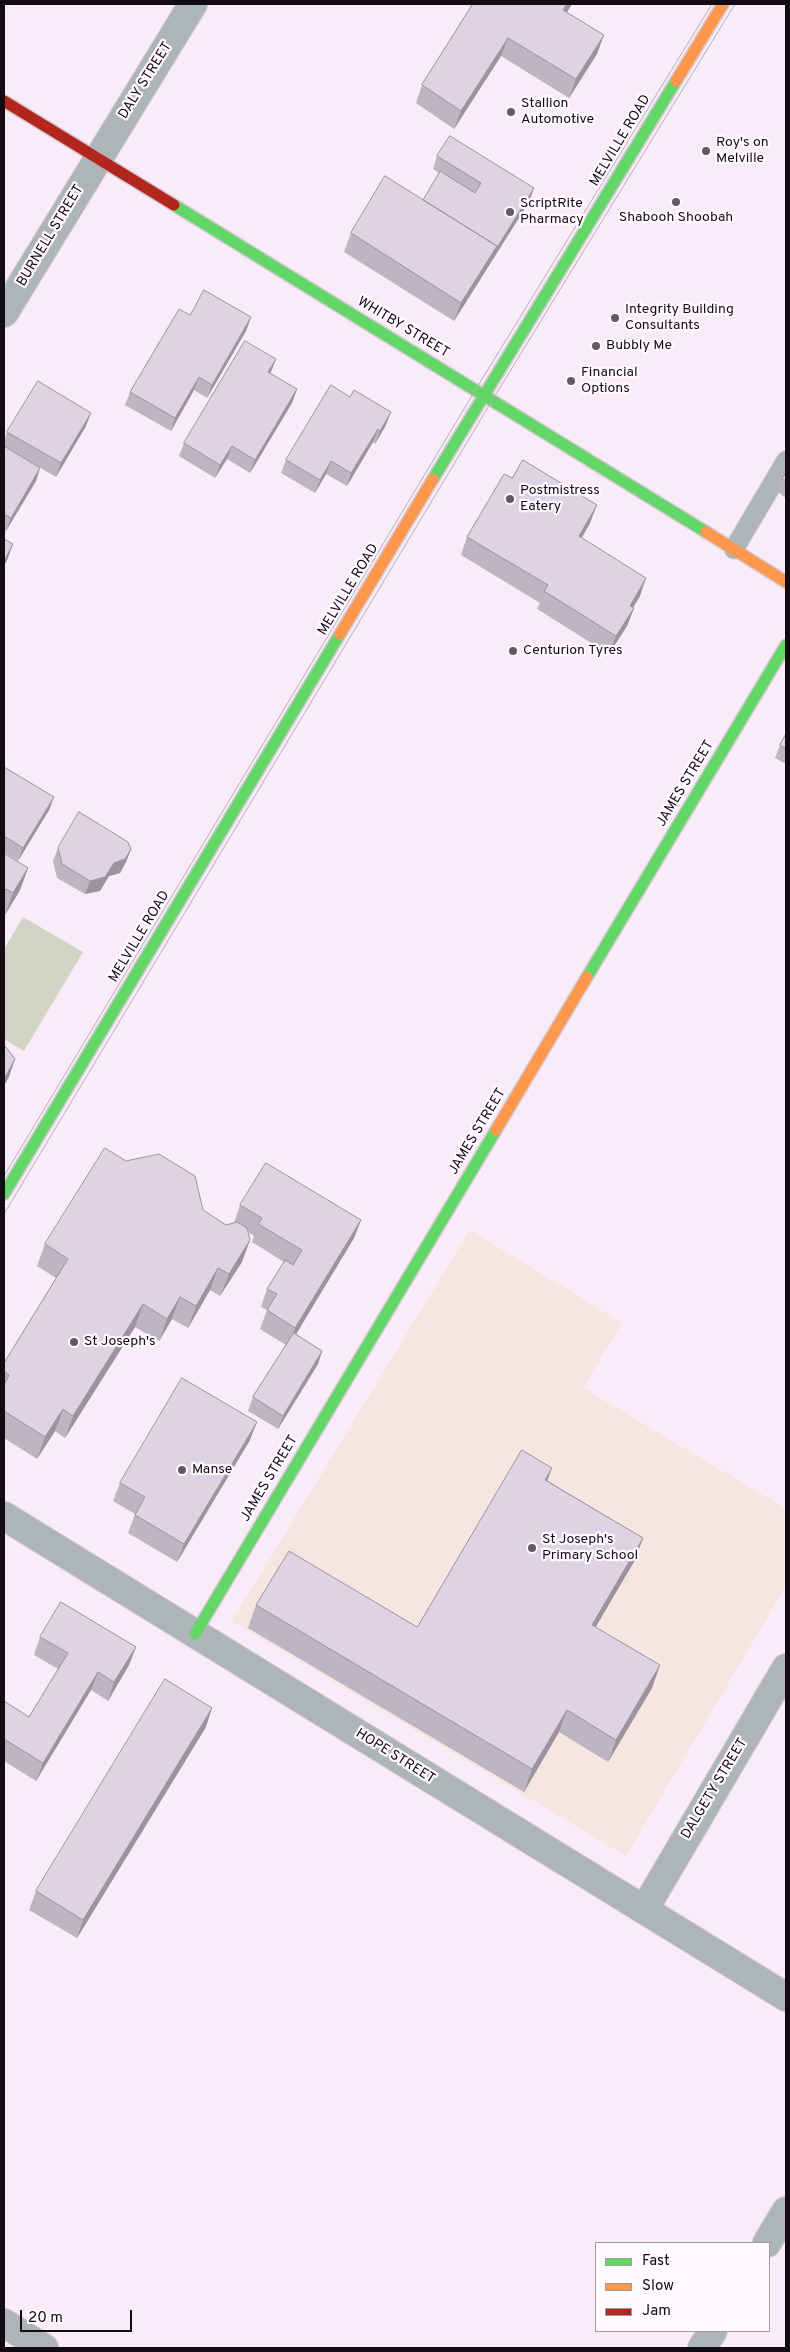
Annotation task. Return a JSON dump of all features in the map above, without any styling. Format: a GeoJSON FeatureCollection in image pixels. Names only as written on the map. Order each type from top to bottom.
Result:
{"type":"FeatureCollection","features":[{"type":"Feature","properties":{"kind":"street","name":"DALY STREET"},"geometry":{"type":"LineString","coordinates":[[98,159],[193,4]]}},
{"type":"Feature","properties":{"kind":"street","name":"MELVILLE ROAD"},"geometry":{"type":"LineString","coordinates":[[4,1194],[484,394],[723,4]]}},
{"type":"Feature","properties":{"kind":"street","name":"WHITBY STREET"},"geometry":{"type":"LineString","coordinates":[[4,101],[484,394],[786,582]]}},
{"type":"Feature","properties":{"kind":"street","name":"BURNELL STREET"},"geometry":{"type":"LineString","coordinates":[[4,313],[98,159]]}},
{"type":"Feature","properties":{"kind":"street","name":"JAMES STREET"},"geometry":{"type":"LineString","coordinates":[[195,1634],[786,645]]}},
{"type":"Feature","properties":{"kind":"street","name":"HOPE STREET"},"geometry":{"type":"LineString","coordinates":[[4,1516],[786,1997]]}},
{"type":"Feature","properties":{"kind":"street","name":"DALGETY STREET"},"geometry":{"type":"LineString","coordinates":[[644,1910],[786,1668]]}},
{"type":"Feature","properties":{"kind":"street"},"geometry":{"type":"LineString","coordinates":[[768,2242],[786,2211]]}},
{"type":"Feature","properties":{"kind":"street"},"geometry":{"type":"LineString","coordinates":[[4,2323],[44,2348]]}},
{"type":"Feature","properties":{"kind":"street"},"geometry":{"type":"LineString","coordinates":[[702,2348],[712,2332]]}},
{"type":"Feature","properties":{"kind":"lane"},"geometry":{"type":"LineString","coordinates":[[734,549],[786,461]]}},
{"type":"Feature","properties":{"kind":"shaded area","name":"St Joseph's Primary School"},"geometry":{"type":"Polygon","coordinates":[[[470,1230],[622,1323],[583,1388],[786,1509],[786,1586],[626,1856],[232,1621],[470,1230]]]}},
{"type":"Feature","properties":{"kind":"green space"},"geometry":{"type":"Polygon","coordinates":[[[23,917],[83,952],[24,1051],[4,1039],[4,949],[23,917]]]}},
{"type":"Feature","properties":{"kind":"building"},"geometry":{"type":"Polygon","coordinates":[[[473,4],[567,4],[563,10],[604,35],[576,79],[508,38],[461,111],[422,85],[473,4]]]}},
{"type":"Feature","properties":{"kind":"building"},"geometry":{"type":"Polygon","coordinates":[[[450,136],[534,188],[495,251],[497,246],[423,200],[440,171],[475,193],[481,183],[437,156],[450,136]]]}},
{"type":"Feature","properties":{"kind":"building"},"geometry":{"type":"Polygon","coordinates":[[[385,176],[497,246],[461,303],[351,233],[385,176]]]}},
{"type":"Feature","properties":{"kind":"building"},"geometry":{"type":"Polygon","coordinates":[[[204,290],[251,317],[212,385],[199,377],[175,418],[130,392],[179,309],[190,315],[204,290]]]}},
{"type":"Feature","properties":{"kind":"building"},"geometry":{"type":"Polygon","coordinates":[[[245,341],[276,359],[268,372],[297,389],[255,460],[232,446],[220,465],[184,443],[245,341]]]}},
{"type":"Feature","properties":{"kind":"building"},"geometry":{"type":"Polygon","coordinates":[[[38,381],[91,413],[61,463],[7,432],[38,381]]]}},
{"type":"Feature","properties":{"kind":"building"},"geometry":{"type":"Polygon","coordinates":[[[331,385],[350,397],[354,390],[391,412],[380,431],[378,429],[351,473],[331,461],[320,480],[286,460],[331,385]]]}},
{"type":"Feature","properties":{"kind":"building"},"geometry":{"type":"Polygon","coordinates":[[[4,446],[40,468],[11,518],[4,514],[4,446]]]}},
{"type":"Feature","properties":{"kind":"building"},"geometry":{"type":"Polygon","coordinates":[[[523,460],[597,505],[579,536],[646,578],[630,606],[634,608],[616,636],[544,591],[548,585],[467,537],[504,474],[512,478],[523,460]]]}},
{"type":"Feature","properties":{"kind":"building"},"geometry":{"type":"Polygon","coordinates":[[[786,473],[786,481],[782,479],[786,473]]]}},
{"type":"Feature","properties":{"kind":"building"},"geometry":{"type":"Polygon","coordinates":[[[4,539],[13,544],[4,561],[4,539]]]}},
{"type":"Feature","properties":{"kind":"building"},"geometry":{"type":"Polygon","coordinates":[[[786,734],[786,749],[780,745],[786,734]]]}},
{"type":"Feature","properties":{"kind":"building"},"geometry":{"type":"Polygon","coordinates":[[[4,767],[54,797],[23,848],[4,836],[4,767]]]}},
{"type":"Feature","properties":{"kind":"building"},"geometry":{"type":"Polygon","coordinates":[[[79,812],[128,842],[131,849],[125,859],[114,863],[105,877],[90,881],[62,864],[58,848],[79,812]]]}},
{"type":"Feature","properties":{"kind":"building"},"geometry":{"type":"Polygon","coordinates":[[[4,853],[28,868],[13,893],[6,889],[4,893],[4,853]]]}},
{"type":"Feature","properties":{"kind":"building"},"geometry":{"type":"Polygon","coordinates":[[[4,1046],[15,1059],[4,1079],[4,1046]]]}},
{"type":"Feature","properties":{"kind":"building"},"geometry":{"type":"Polygon","coordinates":[[[105,1148],[126,1161],[159,1154],[195,1176],[203,1210],[226,1225],[237,1222],[247,1228],[250,1240],[229,1274],[218,1268],[196,1306],[180,1297],[167,1319],[143,1304],[73,1416],[63,1409],[45,1437],[4,1411],[4,1385],[9,1375],[4,1371],[4,1363],[68,1259],[45,1244],[105,1148]]]}},
{"type":"Feature","properties":{"kind":"building"},"geometry":{"type":"Polygon","coordinates":[[[266,1163],[361,1220],[295,1328],[267,1310],[277,1294],[267,1289],[285,1260],[293,1265],[302,1250],[258,1224],[262,1218],[240,1205],[266,1163]]]}},
{"type":"Feature","properties":{"kind":"building"},"geometry":{"type":"Polygon","coordinates":[[[294,1333],[322,1351],[283,1416],[253,1397],[294,1333]]]}},
{"type":"Feature","properties":{"kind":"building","name":"Manse"},"geometry":{"type":"Polygon","coordinates":[[[182,1378],[257,1422],[184,1544],[135,1515],[145,1497],[120,1483],[182,1378]]]}},
{"type":"Feature","properties":{"kind":"building"},"geometry":{"type":"Polygon","coordinates":[[[522,1450],[552,1468],[545,1480],[643,1538],[592,1625],[660,1665],[616,1740],[567,1710],[532,1769],[256,1605],[289,1551],[417,1627],[522,1450]]]}},
{"type":"Feature","properties":{"kind":"building"},"geometry":{"type":"Polygon","coordinates":[[[61,1602],[136,1647],[114,1682],[98,1672],[43,1763],[4,1739],[4,1701],[29,1717],[68,1653],[40,1637],[61,1602]]]}},
{"type":"Feature","properties":{"kind":"building"},"geometry":{"type":"Polygon","coordinates":[[[165,1679],[212,1708],[83,1920],[36,1891],[165,1679]]]}},
{"type":"Feature","properties":{"kind":"tram line"},"geometry":{"type":"LineString","coordinates":[[4,1176],[476,389],[712,4]]}},
{"type":"Feature","properties":{"kind":"tram line"},"geometry":{"type":"LineString","coordinates":[[4,1214],[493,399],[735,4]]}},
{"type":"Feature","properties":{"kind":"traffic: fast"},"geometry":{"type":"LineString","coordinates":[[433,479],[676,81]]}},
{"type":"Feature","properties":{"kind":"traffic: fast"},"geometry":{"type":"LineString","coordinates":[[174,205],[706,532]]}},
{"type":"Feature","properties":{"kind":"traffic: fast"},"geometry":{"type":"LineString","coordinates":[[4,1194],[340,634]]}},
{"type":"Feature","properties":{"kind":"traffic: fast"},"geometry":{"type":"LineString","coordinates":[[587,977],[786,645]]}},
{"type":"Feature","properties":{"kind":"traffic: fast"},"geometry":{"type":"LineString","coordinates":[[195,1634],[496,1130]]}},
{"type":"Feature","properties":{"kind":"traffic: slow"},"geometry":{"type":"LineString","coordinates":[[676,81],[723,4]]}},
{"type":"Feature","properties":{"kind":"traffic: slow"},"geometry":{"type":"LineString","coordinates":[[340,634],[433,479]]}},
{"type":"Feature","properties":{"kind":"traffic: slow"},"geometry":{"type":"LineString","coordinates":[[706,532],[786,582]]}},
{"type":"Feature","properties":{"kind":"traffic: slow"},"geometry":{"type":"LineString","coordinates":[[496,1130],[587,977]]}},
{"type":"Feature","properties":{"kind":"traffic: jam"},"geometry":{"type":"LineString","coordinates":[[4,101],[174,205]]}},
{"type":"Feature","properties":{"kind":"place","name":"Stallion Automotive"},"geometry":{"type":"Point","coordinates":[511,112]}},
{"type":"Feature","properties":{"kind":"place","name":"Roy's on Melville"},"geometry":{"type":"Point","coordinates":[706,151]}},
{"type":"Feature","properties":{"kind":"place","name":"Shabooh Shoobah"},"geometry":{"type":"Point","coordinates":[676,202]}},
{"type":"Feature","properties":{"kind":"place","name":"ScriptRite Pharmacy"},"geometry":{"type":"Point","coordinates":[510,212]}},
{"type":"Feature","properties":{"kind":"place","name":"Integrity Building Consultants"},"geometry":{"type":"Point","coordinates":[615,318]}},
{"type":"Feature","properties":{"kind":"place","name":"Bubbly Me"},"geometry":{"type":"Point","coordinates":[596,346]}},
{"type":"Feature","properties":{"kind":"place","name":"Financial Options"},"geometry":{"type":"Point","coordinates":[571,381]}},
{"type":"Feature","properties":{"kind":"place","name":"Postmistress Eatery"},"geometry":{"type":"Point","coordinates":[510,499]}},
{"type":"Feature","properties":{"kind":"place","name":"Centurion Tyres"},"geometry":{"type":"Point","coordinates":[513,651]}},
{"type":"Feature","properties":{"kind":"place","name":"St Joseph's"},"geometry":{"type":"Point","coordinates":[74,1342]}},
{"type":"Feature","properties":{"kind":"place","name":"Manse"},"geometry":{"type":"Point","coordinates":[182,1470]}},
{"type":"Feature","properties":{"kind":"place","name":"St Joseph's Primary School"},"geometry":{"type":"Point","coordinates":[532,1548]}}]}
